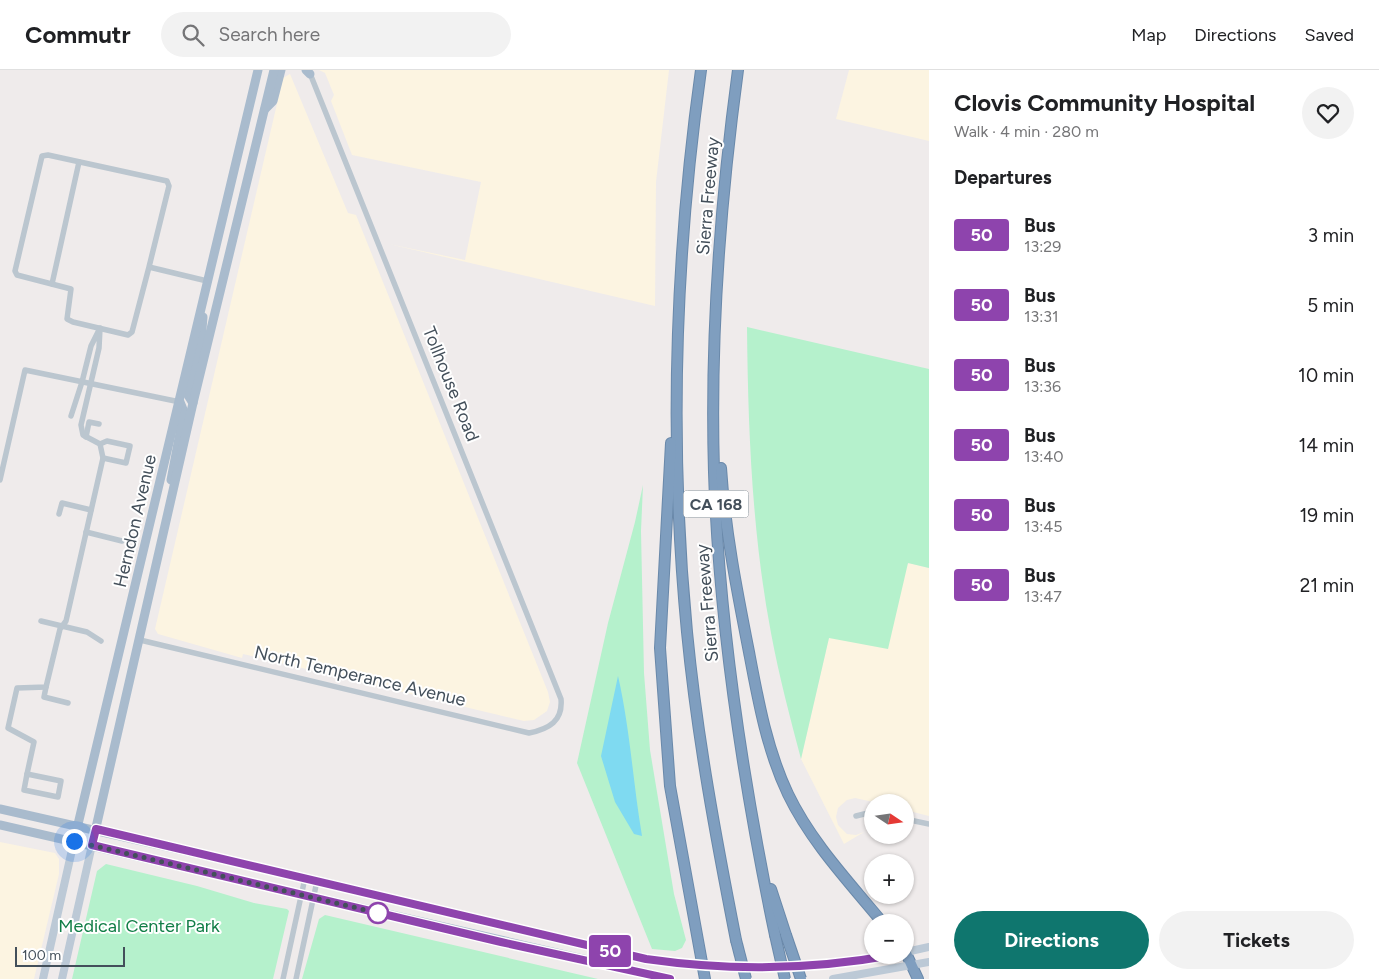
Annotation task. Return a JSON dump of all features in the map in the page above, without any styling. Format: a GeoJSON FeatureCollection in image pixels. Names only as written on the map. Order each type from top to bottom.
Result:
{"type":"FeatureCollection","features":[{"type":"Feature","properties":{"kind":"highway","name":"Sierra Freeway"},"geometry":{"type":"LineString","coordinates":[[701,70],[684,220],[677,338],[676,404],[681,556],[688,641],[704,770],[736,940],[746,979]]}},
{"type":"Feature","properties":{"kind":"highway","name":"Sierra Freeway"},"geometry":{"type":"LineString","coordinates":[[738,70],[722,207],[714,342],[714,471],[722,600],[732,694],[756,846],[785,979]]}},
{"type":"Feature","properties":{"kind":"highway"},"geometry":{"type":"LineString","coordinates":[[714,342],[726,521],[731,562],[766,733],[788,794],[809,831],[876,914]]}},
{"type":"Feature","properties":{"kind":"highway"},"geometry":{"type":"LineString","coordinates":[[676,404],[670,444],[660,648],[670,786],[705,979]]}},
{"type":"Feature","properties":{"kind":"highway"},"geometry":{"type":"LineString","coordinates":[[756,846],[801,979]]}},
{"type":"Feature","properties":{"kind":"highway"},"geometry":{"type":"LineString","coordinates":[[912,965],[918,979]]}},
{"type":"Feature","properties":{"kind":"main road","name":"Herndon Avenue"},"geometry":{"type":"LineString","coordinates":[[43,979],[74,841],[258,70]]}},
{"type":"Feature","properties":{"kind":"main road"},"geometry":{"type":"LineString","coordinates":[[264,110],[262,98],[268,70]]}},
{"type":"Feature","properties":{"kind":"main road","name":"Herndon Avenue"},"geometry":{"type":"LineString","coordinates":[[62,979],[168,512],[274,70]]}},
{"type":"Feature","properties":{"kind":"main road"},"geometry":{"type":"LineString","coordinates":[[264,110],[273,101],[280,70]]}},
{"type":"Feature","properties":{"kind":"main road"},"geometry":{"type":"LineString","coordinates":[[194,403],[188,395],[201,340],[207,281]]}},
{"type":"Feature","properties":{"kind":"main road"},"geometry":{"type":"LineString","coordinates":[[168,512],[172,469],[184,412],[180,402]]}},
{"type":"Feature","properties":{"kind":"main road"},"geometry":{"type":"LineString","coordinates":[[0,809],[96,829],[622,954],[702,966],[792,968],[864,959]]}},
{"type":"Feature","properties":{"kind":"main road"},"geometry":{"type":"LineString","coordinates":[[0,825],[670,979]]}},
{"type":"Feature","properties":{"kind":"main road"},"geometry":{"type":"LineString","coordinates":[[914,950],[929,947]]}},
{"type":"Feature","properties":{"kind":"main road"},"geometry":{"type":"LineString","coordinates":[[834,979],[929,962]]}},
{"type":"Feature","properties":{"kind":"street","name":"Tollhouse Road"},"geometry":{"type":"LineString","coordinates":[[308,71],[558,689],[562,709]]}},
{"type":"Feature","properties":{"kind":"street"},"geometry":{"type":"LineString","coordinates":[[48,155],[169,182],[150,268],[132,332],[128,335],[67,319],[71,290],[17,275],[15,271],[42,156],[48,155]]}},
{"type":"Feature","properties":{"kind":"street"},"geometry":{"type":"LineString","coordinates":[[52,284],[79,162]]}},
{"type":"Feature","properties":{"kind":"street"},"geometry":{"type":"LineString","coordinates":[[150,268],[207,281]]}},
{"type":"Feature","properties":{"kind":"street"},"geometry":{"type":"LineString","coordinates":[[71,416],[91,346],[100,328]]}},
{"type":"Feature","properties":{"kind":"street"},"geometry":{"type":"LineString","coordinates":[[100,328],[99,348],[82,425],[85,436],[100,444],[108,441],[130,446],[126,463],[103,458]]}},
{"type":"Feature","properties":{"kind":"street"},"geometry":{"type":"LineString","coordinates":[[0,480],[25,370],[180,402]]}},
{"type":"Feature","properties":{"kind":"street"},"geometry":{"type":"LineString","coordinates":[[85,436],[89,422],[98,424]]}},
{"type":"Feature","properties":{"kind":"street"},"geometry":{"type":"LineString","coordinates":[[68,703],[44,697],[66,620],[103,458],[100,444]]}},
{"type":"Feature","properties":{"kind":"street"},"geometry":{"type":"LineString","coordinates":[[59,514],[62,503],[91,510]]}},
{"type":"Feature","properties":{"kind":"street"},"geometry":{"type":"LineString","coordinates":[[86,532],[122,541]]}},
{"type":"Feature","properties":{"kind":"street"},"geometry":{"type":"LineString","coordinates":[[41,621],[87,632],[101,641]]}},
{"type":"Feature","properties":{"kind":"street","name":"North Temperance Avenue"},"geometry":{"type":"LineString","coordinates":[[140,640],[529,733],[544,730],[557,721],[562,709]]}},
{"type":"Feature","properties":{"kind":"street"},"geometry":{"type":"LineString","coordinates":[[27,774],[61,781],[58,797],[24,790],[27,774],[34,742],[8,728],[18,688],[46,687]]}},
{"type":"Feature","properties":{"kind":"street"},"geometry":{"type":"LineString","coordinates":[[856,816],[864,814]]}},
{"type":"Feature","properties":{"kind":"street"},"geometry":{"type":"LineString","coordinates":[[914,821],[929,824]]}},
{"type":"Feature","properties":{"kind":"street"},"geometry":{"type":"LineString","coordinates":[[282,979],[305,878]]}},
{"type":"Feature","properties":{"kind":"street"},"geometry":{"type":"LineString","coordinates":[[296,979],[317,881]]}},
{"type":"Feature","properties":{"kind":"shaded area"},"geometry":{"type":"Polygon","coordinates":[[[319,70],[669,70],[656,182],[655,306],[389,244],[465,260],[481,182],[352,155],[331,101],[334,95],[325,73],[319,70]]]}},
{"type":"Feature","properties":{"kind":"shaded area"},"geometry":{"type":"Polygon","coordinates":[[[849,70],[929,70],[929,141],[836,119],[849,70]]]}},
{"type":"Feature","properties":{"kind":"shaded area"},"geometry":{"type":"Polygon","coordinates":[[[290,74],[348,213],[356,215],[548,692],[550,702],[547,711],[534,720],[524,721],[243,654],[242,658],[158,634],[155,629],[283,78],[290,74]]]}},
{"type":"Feature","properties":{"kind":"shaded area"},"geometry":{"type":"Polygon","coordinates":[[[909,563],[929,568],[929,816],[914,812],[914,794],[864,794],[864,800],[855,798],[847,800],[838,808],[836,817],[838,825],[847,834],[856,835],[864,832],[844,844],[801,759],[829,637],[909,563]]]}},
{"type":"Feature","properties":{"kind":"shaded area"},"geometry":{"type":"Polygon","coordinates":[[[0,842],[55,853],[59,859],[59,874],[34,979],[0,979],[0,842]]]}},
{"type":"Feature","properties":{"kind":"green space"},"geometry":{"type":"Polygon","coordinates":[[[747,327],[929,369],[929,568],[908,563],[888,649],[829,638],[801,759],[774,649],[759,557],[752,481],[747,327]]]}},
{"type":"Feature","properties":{"kind":"green space"},"geometry":{"type":"Polygon","coordinates":[[[643,485],[641,531],[644,673],[650,750],[674,894],[686,940],[682,948],[675,951],[652,949],[577,763],[608,623],[643,485]]]}},
{"type":"Feature","properties":{"kind":"green space","name":"Medical Center Park"},"geometry":{"type":"Polygon","coordinates":[[[106,864],[197,886],[254,903],[287,909],[289,911],[273,979],[72,979],[97,871],[106,864]]]}},
{"type":"Feature","properties":{"kind":"green space"},"geometry":{"type":"Polygon","coordinates":[[[325,915],[598,979],[302,979],[319,919],[325,915]]]}},
{"type":"Feature","properties":{"kind":"water"},"geometry":{"type":"Polygon","coordinates":[[[618,676],[626,715],[642,836],[634,834],[615,802],[601,756],[618,676]]]}},
{"type":"Feature","properties":{"kind":"bus line","name":"50"},"geometry":{"type":"LineString","coordinates":[[670,979],[501,942],[92,845],[96,829],[646,959],[702,966],[760,968],[823,966],[864,961]]}},
{"type":"Feature","properties":{"kind":"route"},"geometry":{"type":"LineString","coordinates":[[74,841],[378,913]]}}]}
